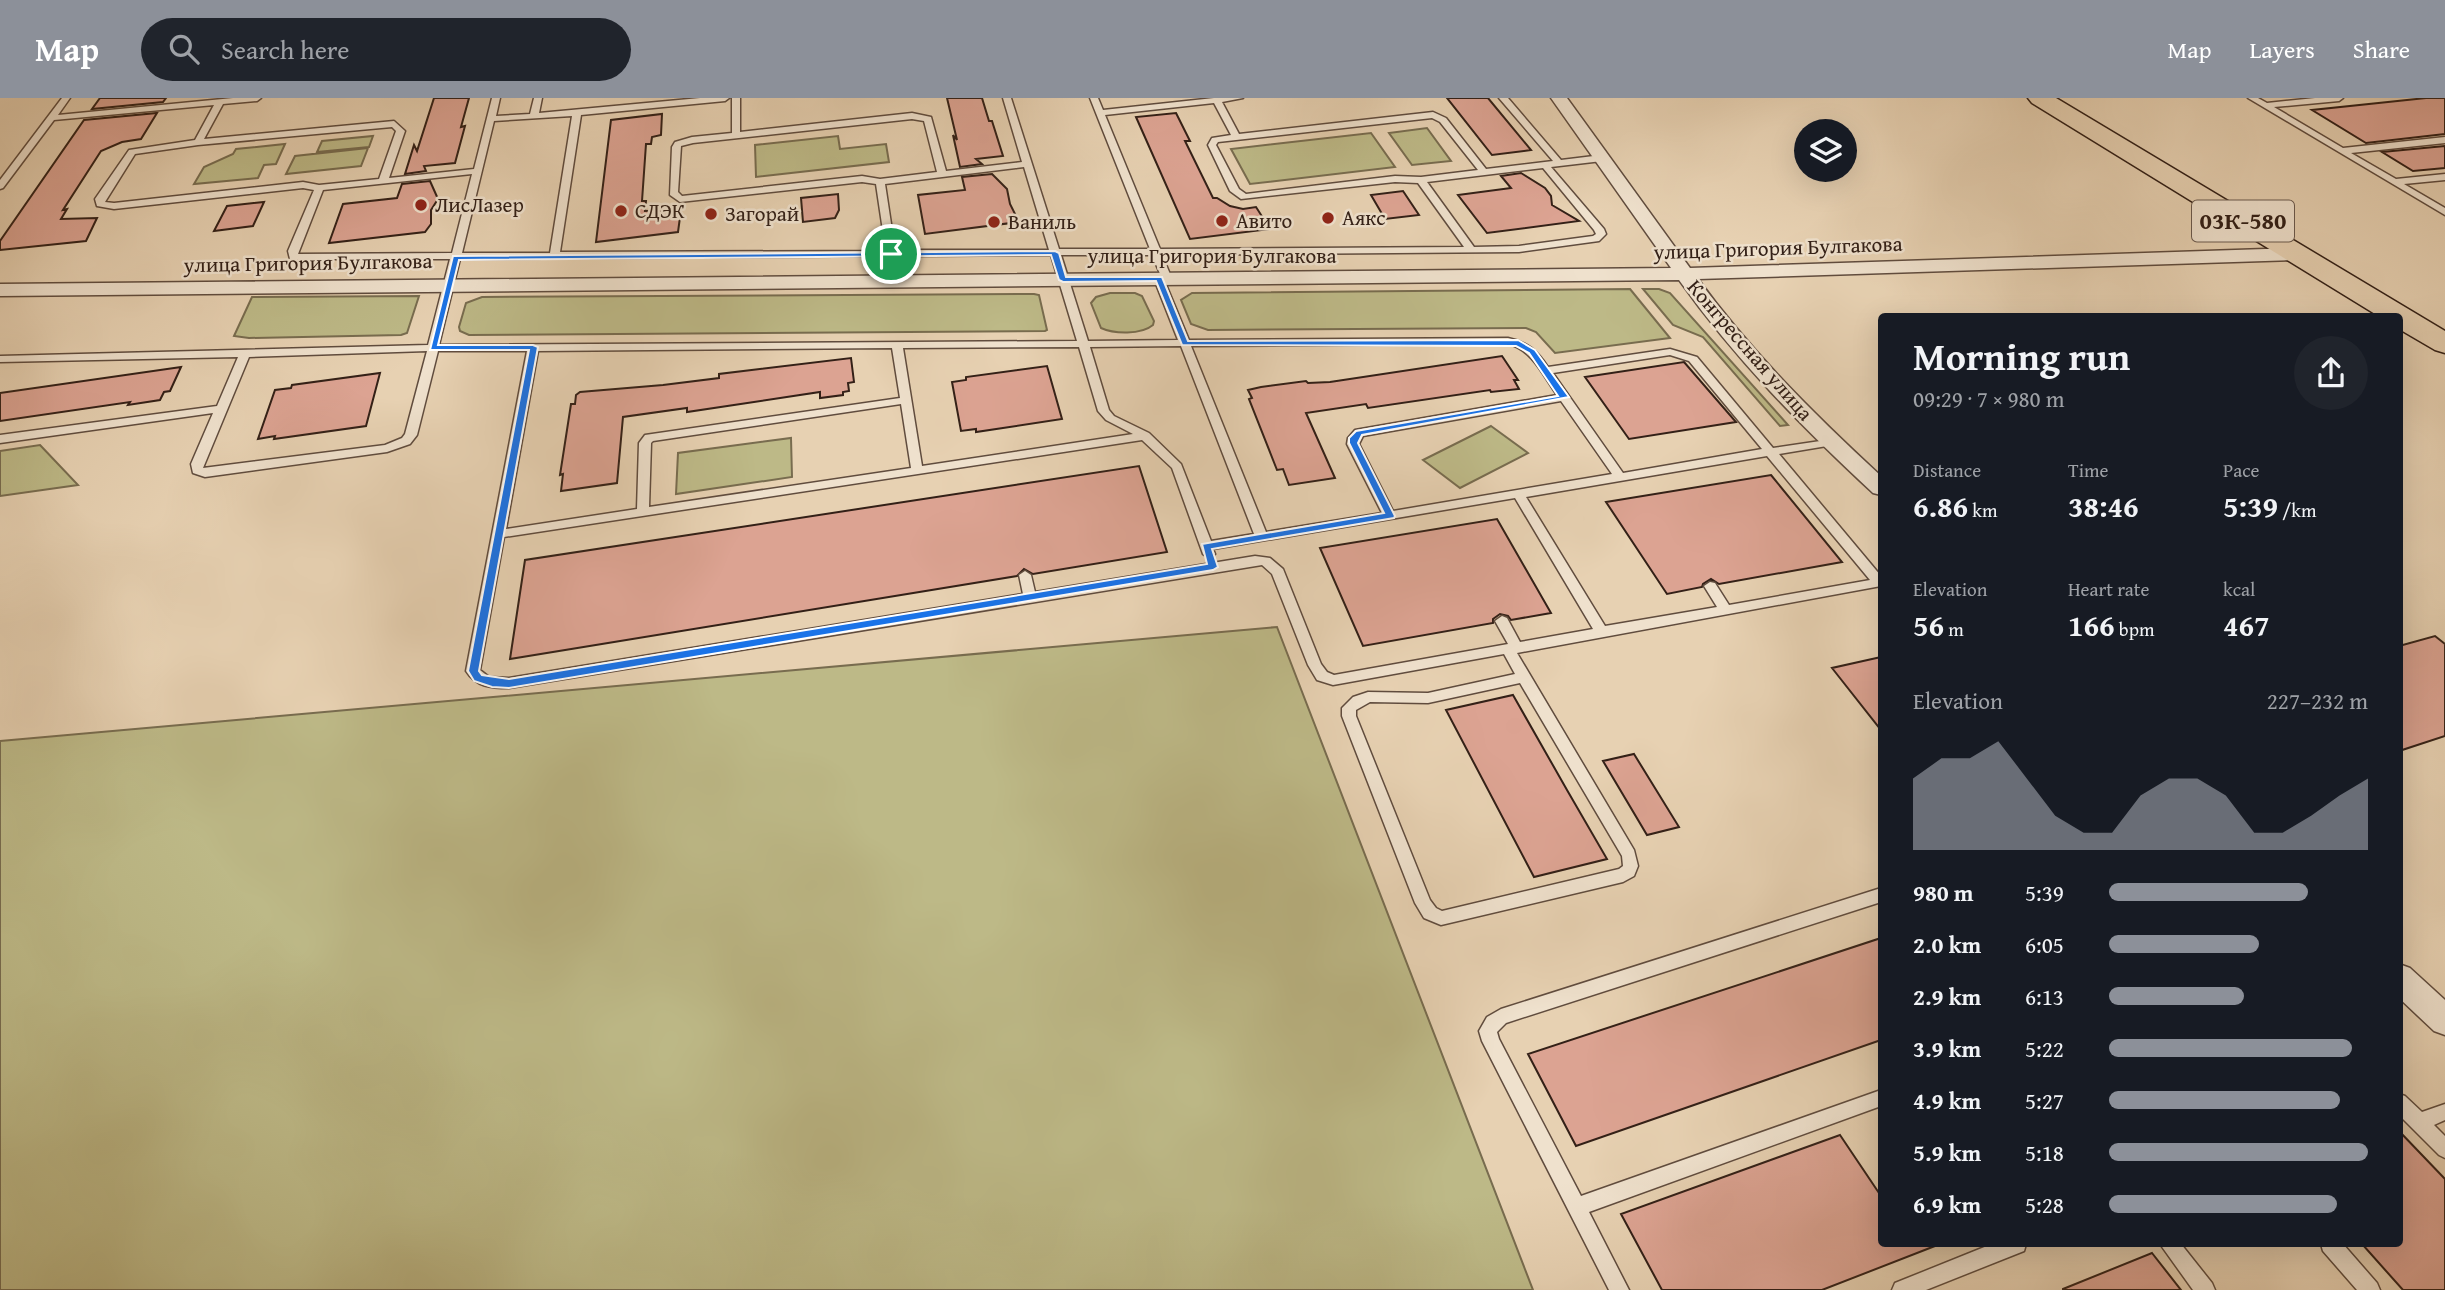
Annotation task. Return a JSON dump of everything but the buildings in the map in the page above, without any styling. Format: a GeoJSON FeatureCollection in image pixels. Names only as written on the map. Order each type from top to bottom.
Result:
{"type":"FeatureCollection","features":[{"type":"Feature","properties":{"kind":"highway","name":"03К-580"},"geometry":{"type":"LineString","coordinates":[[2040,98],[2394,313]]}},
{"type":"Feature","properties":{"kind":"highway","name":"03К-580"},"geometry":{"type":"LineString","coordinates":[[2053,98],[2445,330]]}},
{"type":"Feature","properties":{"kind":"highway","name":"03К-580"},"geometry":{"type":"LineString","coordinates":[[2403,318],[2445,344]]}},
{"type":"Feature","properties":{"kind":"street","name":"Конгрессная улица"},"geometry":{"type":"LineString","coordinates":[[1559,98],[1685,274],[1760,368],[1816,428],[1878,485]]}},
{"type":"Feature","properties":{"kind":"street","name":"улица Григория Булгакова"},"geometry":{"type":"LineString","coordinates":[[0,290],[1685,274],[2297,254]]}},
{"type":"Feature","properties":{"kind":"street"},"geometry":{"type":"LineString","coordinates":[[2403,982],[2445,1021]]}},
{"type":"Feature","properties":{"kind":"lane"},"geometry":{"type":"LineString","coordinates":[[0,186],[66,98]]}},
{"type":"Feature","properties":{"kind":"lane"},"geometry":{"type":"LineString","coordinates":[[52,118],[257,98]]}},
{"type":"Feature","properties":{"kind":"lane"},"geometry":{"type":"LineString","coordinates":[[246,354],[197,464],[197,470],[205,473],[387,448],[411,435],[496,98]]}},
{"type":"Feature","properties":{"kind":"lane"},"geometry":{"type":"LineString","coordinates":[[534,114],[538,98]]}},
{"type":"Feature","properties":{"kind":"lane"},"geometry":{"type":"LineString","coordinates":[[491,119],[725,98]]}},
{"type":"Feature","properties":{"kind":"lane"},"geometry":{"type":"LineString","coordinates":[[736,98],[736,135]]}},
{"type":"Feature","properties":{"kind":"lane"},"geometry":{"type":"LineString","coordinates":[[1007,98],[1017,149],[1028,164],[1104,411],[1110,418],[1145,436],[1177,467],[1213,567]]}},
{"type":"Feature","properties":{"kind":"lane"},"geometry":{"type":"LineString","coordinates":[[1094,98],[1157,252],[1163,279],[1185,343],[1262,537]]}},
{"type":"Feature","properties":{"kind":"lane"},"geometry":{"type":"LineString","coordinates":[[1100,113],[1239,98]]}},
{"type":"Feature","properties":{"kind":"lane"},"geometry":{"type":"LineString","coordinates":[[1503,98],[1559,163]]}},
{"type":"Feature","properties":{"kind":"lane"},"geometry":{"type":"LineString","coordinates":[[2252,98],[2445,212]]}},
{"type":"Feature","properties":{"kind":"lane"},"geometry":{"type":"LineString","coordinates":[[2264,106],[2339,98]]}},
{"type":"Feature","properties":{"kind":"lane"},"geometry":{"type":"LineString","coordinates":[[1216,100],[1236,137]]}},
{"type":"Feature","properties":{"kind":"lane"},"geometry":{"type":"LineString","coordinates":[[198,142],[220,102]]}},
{"type":"Feature","properties":{"kind":"lane"},"geometry":{"type":"LineString","coordinates":[[554,257],[577,113]]}},
{"type":"Feature","properties":{"kind":"lane"},"geometry":{"type":"LineString","coordinates":[[1483,172],[1443,120],[1433,115],[1236,137],[1215,140],[1212,145],[1235,191],[1244,197],[1395,179],[1421,180],[1602,158]]}},
{"type":"Feature","properties":{"kind":"lane"},"geometry":{"type":"LineString","coordinates":[[942,174],[930,123],[921,117],[736,135],[678,144],[673,193],[676,197],[687,199],[862,179],[880,181],[942,174],[1028,164]]}},
{"type":"Feature","properties":{"kind":"lane"},"geometry":{"type":"LineString","coordinates":[[383,181],[401,131],[394,124],[198,142],[132,152],[100,199],[100,204],[114,206],[303,185],[319,188],[478,171]]}},
{"type":"Feature","properties":{"kind":"lane"},"geometry":{"type":"LineString","coordinates":[[2341,151],[2445,140]]}},
{"type":"Feature","properties":{"kind":"lane"},"geometry":{"type":"LineString","coordinates":[[468,156],[482,155]]}},
{"type":"Feature","properties":{"kind":"lane"},"geometry":{"type":"LineString","coordinates":[[319,188],[293,251],[294,257],[1471,250],[1519,249],[1588,240],[1601,234],[1545,165]]}},
{"type":"Feature","properties":{"kind":"lane"},"geometry":{"type":"LineString","coordinates":[[2394,182],[2445,177]]}},
{"type":"Feature","properties":{"kind":"lane"},"geometry":{"type":"LineString","coordinates":[[1421,180],[1471,250]]}},
{"type":"Feature","properties":{"kind":"lane"},"geometry":{"type":"LineString","coordinates":[[880,181],[891,254]]}},
{"type":"Feature","properties":{"kind":"lane"},"geometry":{"type":"LineString","coordinates":[[0,359],[433,348],[1508,341],[1526,347],[1546,371],[1620,477]]}},
{"type":"Feature","properties":{"kind":"lane"},"geometry":{"type":"LineString","coordinates":[[897,345],[917,471]]}},
{"type":"Feature","properties":{"kind":"lane"},"geometry":{"type":"LineString","coordinates":[[533,347],[473,671],[478,678],[492,683],[509,683],[1255,560],[1274,566],[1315,665],[1322,676],[1333,680],[1878,582]]}},
{"type":"Feature","properties":{"kind":"lane"},"geometry":{"type":"LineString","coordinates":[[1546,371],[1670,352],[1682,354],[1700,366],[1878,580]]}},
{"type":"Feature","properties":{"kind":"lane"},"geometry":{"type":"LineString","coordinates":[[1390,516],[1353,443],[1359,433],[1564,397]]}},
{"type":"Feature","properties":{"kind":"lane"},"geometry":{"type":"LineString","coordinates":[[643,513],[645,443],[649,438],[906,400]]}},
{"type":"Feature","properties":{"kind":"lane"},"geometry":{"type":"LineString","coordinates":[[0,439],[221,409]]}},
{"type":"Feature","properties":{"kind":"lane"},"geometry":{"type":"LineString","coordinates":[[499,534],[1145,436]]}},
{"type":"Feature","properties":{"kind":"lane"},"geometry":{"type":"LineString","coordinates":[[1206,546],[1823,443]]}},
{"type":"Feature","properties":{"kind":"lane"},"geometry":{"type":"LineString","coordinates":[[1518,494],[1602,632]]}},
{"type":"Feature","properties":{"kind":"lane"},"geometry":{"type":"LineString","coordinates":[[1025,575],[1030,597]]}},
{"type":"Feature","properties":{"kind":"lane"},"geometry":{"type":"LineString","coordinates":[[1710,586],[1727,610]]}},
{"type":"Feature","properties":{"kind":"lane"},"geometry":{"type":"LineString","coordinates":[[1502,621],[1525,677],[1632,864],[1629,872],[1623,875],[1441,918],[1430,913],[1423,903],[1349,716],[1349,708],[1362,699],[1383,695],[1420,699],[1525,677]]}},
{"type":"Feature","properties":{"kind":"lane"},"geometry":{"type":"LineString","coordinates":[[1619,1290],[1491,1041],[1488,1031],[1493,1022],[1501,1017],[1878,896]]}},
{"type":"Feature","properties":{"kind":"lane"},"geometry":{"type":"LineString","coordinates":[[1577,1207],[1878,1099]]}},
{"type":"Feature","properties":{"kind":"lane"},"geometry":{"type":"LineString","coordinates":[[2403,1106],[2445,1149]]}},
{"type":"Feature","properties":{"kind":"lane"},"geometry":{"type":"LineString","coordinates":[[2419,1122],[2445,1112]]}},
{"type":"Feature","properties":{"kind":"lane"},"geometry":{"type":"LineString","coordinates":[[1902,1290],[2010,1247]]}},
{"type":"Feature","properties":{"kind":"lane"},"geometry":{"type":"LineString","coordinates":[[2170,1247],[2205,1290]]}},
{"type":"Feature","properties":{"kind":"lane"},"geometry":{"type":"LineString","coordinates":[[2333,1247],[2370,1290]]}},
{"type":"Feature","properties":{"kind":"shaded area"},"geometry":{"type":"Polygon","coordinates":[[[1427,128],[1451,161],[1412,165],[1389,133],[1427,128]]]}},
{"type":"Feature","properties":{"kind":"shaded area"},"geometry":{"type":"Polygon","coordinates":[[[1371,133],[1395,167],[1250,184],[1231,149],[1371,133]]]}},
{"type":"Feature","properties":{"kind":"shaded area"},"geometry":{"type":"Polygon","coordinates":[[[373,136],[369,147],[317,152],[322,141],[373,136]]]}},
{"type":"Feature","properties":{"kind":"shaded area"},"geometry":{"type":"Polygon","coordinates":[[[838,136],[840,149],[886,144],[889,162],[756,177],[755,145],[838,136]]]}},
{"type":"Feature","properties":{"kind":"shaded area"},"geometry":{"type":"Polygon","coordinates":[[[285,144],[276,164],[264,165],[258,178],[194,184],[204,167],[233,154],[236,149],[285,144]]]}},
{"type":"Feature","properties":{"kind":"shaded area"},"geometry":{"type":"Polygon","coordinates":[[[368,148],[361,166],[286,174],[295,156],[368,148]]]}},
{"type":"Feature","properties":{"kind":"shaded area"},"geometry":{"type":"Polygon","coordinates":[[[1630,289],[1670,338],[1555,353],[1536,332],[1526,328],[1208,330],[1191,324],[1181,300],[1192,293],[1630,289]]]}},
{"type":"Feature","properties":{"kind":"shaded area"},"geometry":{"type":"Polygon","coordinates":[[[1643,289],[1659,289],[1670,293],[1788,425],[1780,426],[1703,337],[1673,325],[1643,289]]]}},
{"type":"Feature","properties":{"kind":"shaded area"},"geometry":{"type":"Polygon","coordinates":[[[1110,293],[1135,293],[1142,296],[1154,321],[1153,325],[1142,331],[1127,332],[1101,328],[1091,303],[1096,297],[1110,293]]]}},
{"type":"Feature","properties":{"kind":"shaded area"},"geometry":{"type":"Polygon","coordinates":[[[1039,295],[1047,330],[1045,331],[469,335],[460,331],[459,327],[466,303],[482,297],[1039,295]]]}},
{"type":"Feature","properties":{"kind":"shaded area"},"geometry":{"type":"Polygon","coordinates":[[[419,296],[407,333],[401,335],[234,336],[252,297],[419,296]]]}},
{"type":"Feature","properties":{"kind":"shaded area"},"geometry":{"type":"Polygon","coordinates":[[[1491,426],[1528,453],[1460,488],[1423,460],[1491,426]]]}},
{"type":"Feature","properties":{"kind":"shaded area"},"geometry":{"type":"Polygon","coordinates":[[[791,438],[792,477],[676,494],[678,453],[791,438]]]}},
{"type":"Feature","properties":{"kind":"shaded area"},"geometry":{"type":"Polygon","coordinates":[[[40,445],[78,485],[0,496],[0,451],[40,445]]]}},
{"type":"Feature","properties":{"kind":"shaded area"},"geometry":{"type":"Polygon","coordinates":[[[1277,627],[1533,1290],[0,1290],[0,741],[1277,627]]]}},
{"type":"Feature","properties":{"kind":"place","name":"ЛисЛазер"},"geometry":{"type":"Point","coordinates":[421,205]}},
{"type":"Feature","properties":{"kind":"place","name":"СДЭК"},"geometry":{"type":"Point","coordinates":[621,211]}},
{"type":"Feature","properties":{"kind":"place","name":"Загорай"},"geometry":{"type":"Point","coordinates":[711,214]}},
{"type":"Feature","properties":{"kind":"place","name":"Аякс"},"geometry":{"type":"Point","coordinates":[1328,218]}},
{"type":"Feature","properties":{"kind":"place","name":"Авито"},"geometry":{"type":"Point","coordinates":[1222,221]}},
{"type":"Feature","properties":{"kind":"place","name":"Ваниль"},"geometry":{"type":"Point","coordinates":[994,222]}},
{"type":"Feature","properties":{"kind":"route"},"geometry":{"type":"LineString","coordinates":[[1055,253],[1063,280],[1159,279],[1185,343],[1518,343],[1532,352],[1564,397],[1368,429],[1359,433],[1353,443],[1390,516],[1206,546],[1213,567],[509,683],[492,683],[478,678],[473,671],[533,347],[433,348],[456,258],[891,254],[1055,253]]}}]}
